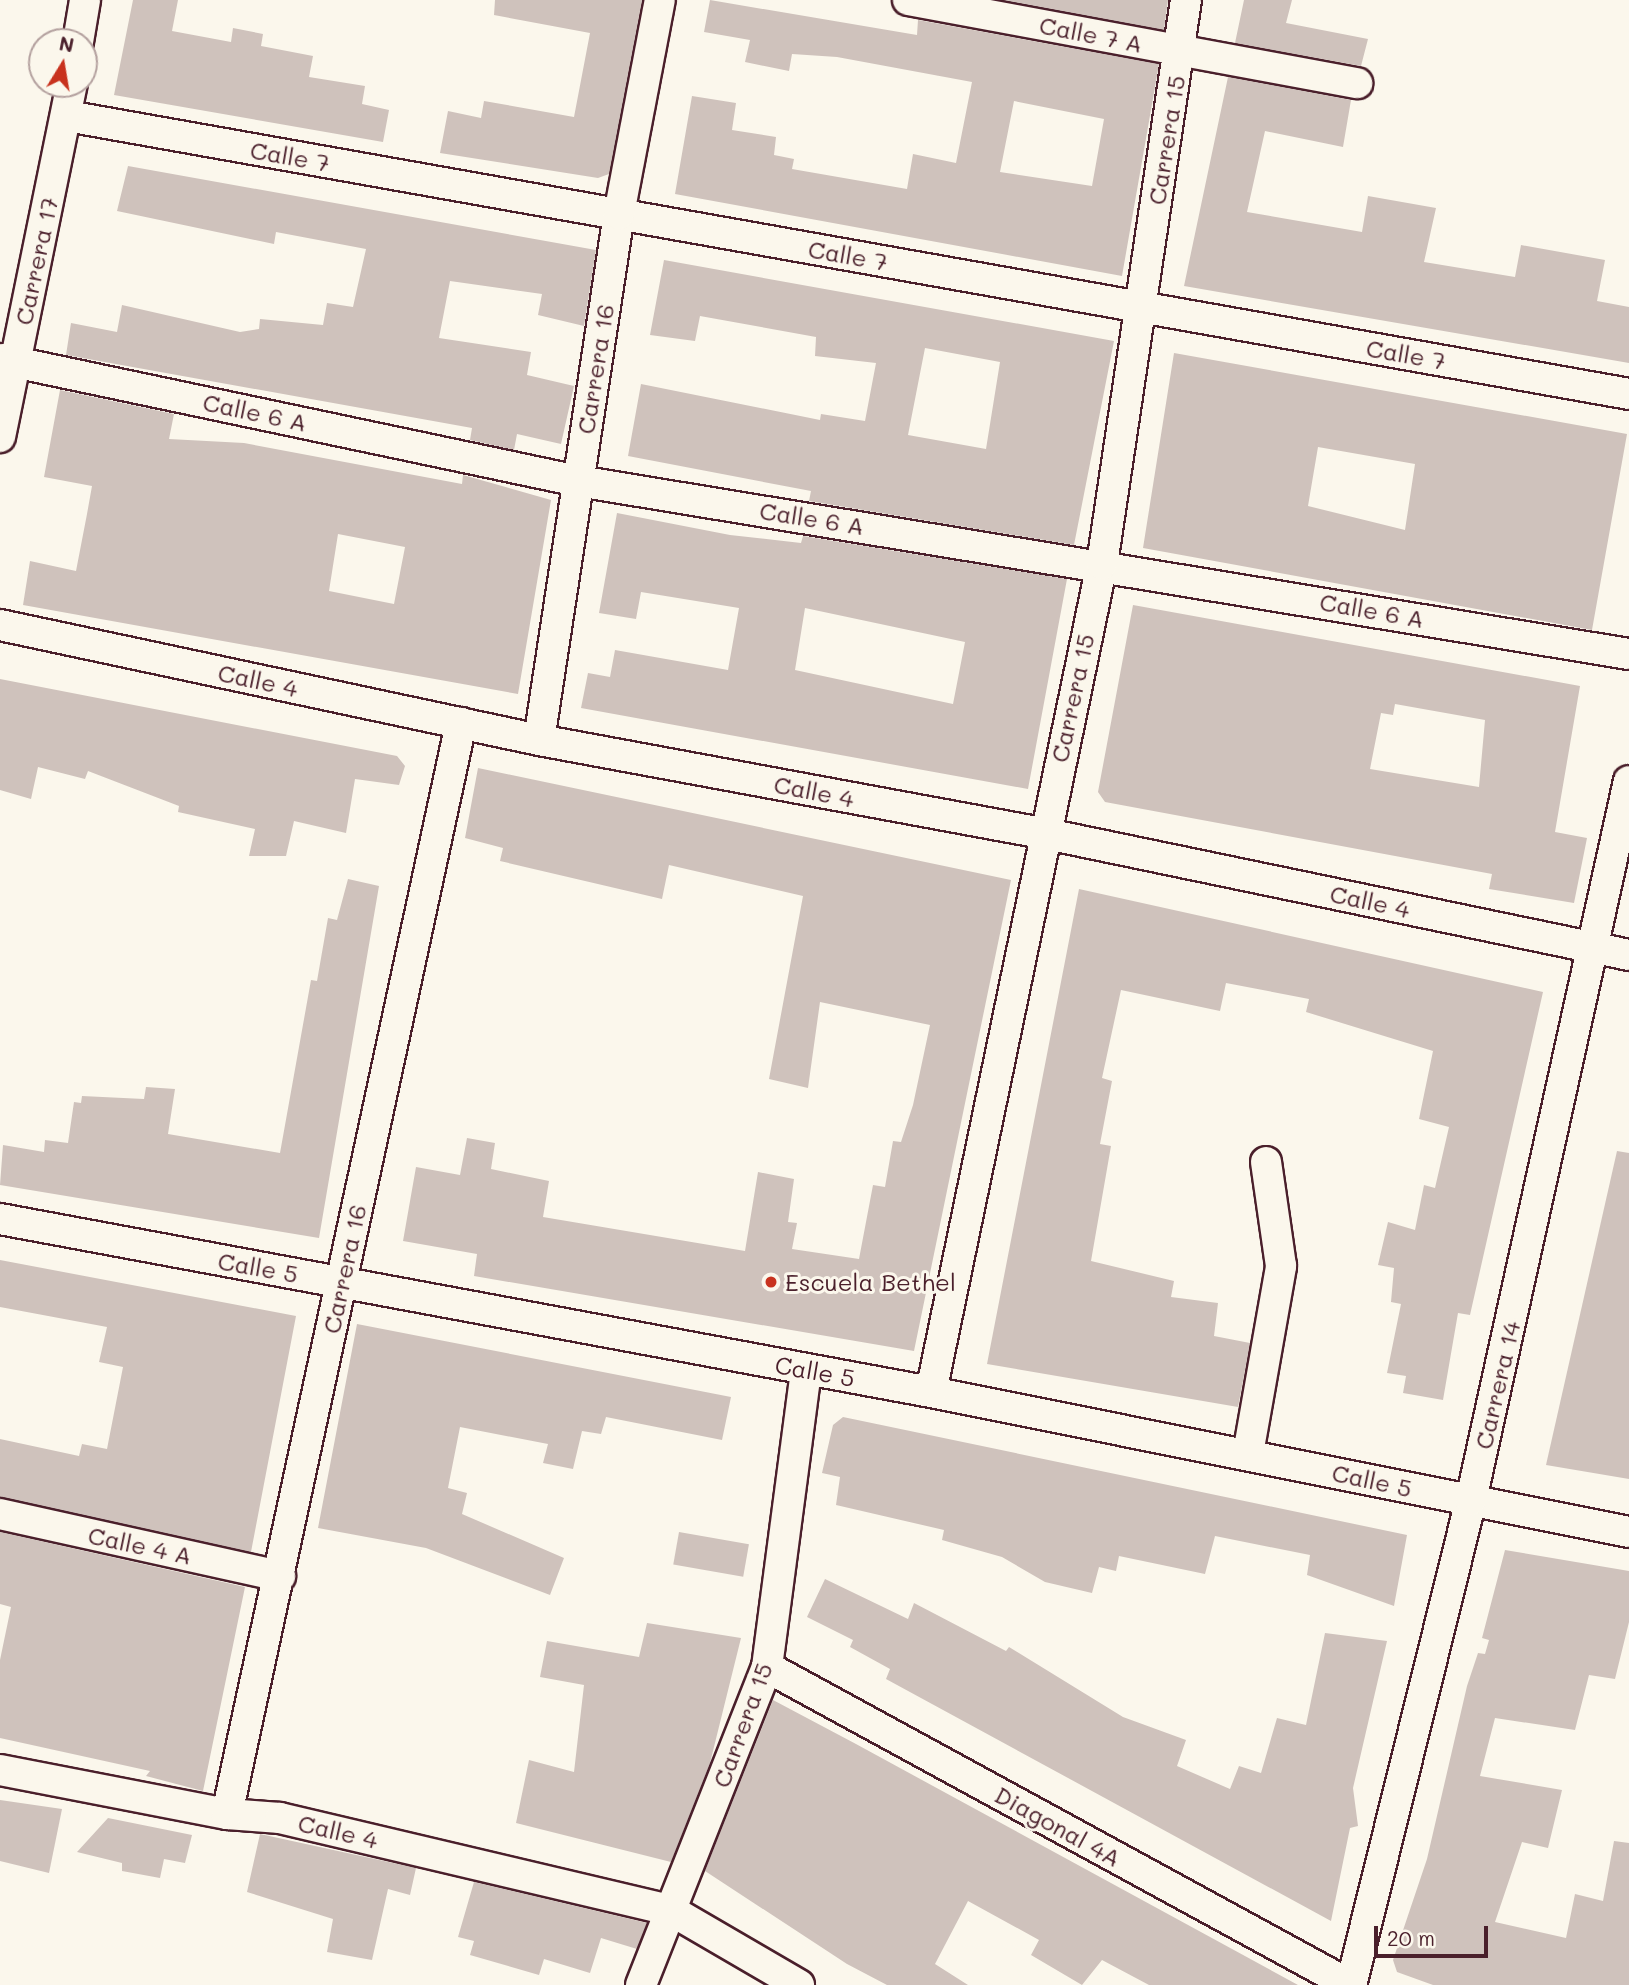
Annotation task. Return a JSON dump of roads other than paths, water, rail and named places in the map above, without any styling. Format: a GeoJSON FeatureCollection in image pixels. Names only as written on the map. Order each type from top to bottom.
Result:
{"type":"FeatureCollection","features":[{"type":"Feature","properties":{"kind":"street"},"geometry":{"type":"LineString","coordinates":[[80,28],[85,0]]}},
{"type":"Feature","properties":{"kind":"street","name":"Carrera 16"},"geometry":{"type":"LineString","coordinates":[[540,740],[618,215],[660,0]]}},
{"type":"Feature","properties":{"kind":"street","name":"Calle 7 A"},"geometry":{"type":"LineString","coordinates":[[908,0],[1357,83]]}},
{"type":"Feature","properties":{"kind":"street","name":"Carrera 15"},"geometry":{"type":"LineString","coordinates":[[932,1392],[1042,834],[1101,564],[1186,0]]}},
{"type":"Feature","properties":{"kind":"street","name":"Carrera 17"},"geometry":{"type":"LineString","coordinates":[[0,437],[7,360],[70,98]]}},
{"type":"Feature","properties":{"kind":"street","name":"Calle 7"},"geometry":{"type":"LineString","coordinates":[[67,116],[1629,394]]}},
{"type":"Feature","properties":{"kind":"street","name":"Calle 6 A"},"geometry":{"type":"LineString","coordinates":[[7,360],[578,481],[1101,564],[1629,654]]}},
{"type":"Feature","properties":{"kind":"street","name":"Calle 4"},"geometry":{"type":"LineString","coordinates":[[0,625],[540,740],[1042,834],[1629,955]]}},
{"type":"Feature","properties":{"kind":"street","name":"Carrera 16"},"geometry":{"type":"LineString","coordinates":[[227,1814],[281,1576],[461,723]]}},
{"type":"Feature","properties":{"kind":"street","name":"Carrera 14"},"geometry":{"type":"LineString","coordinates":[[1351,1985],[1471,1500],[1597,948],[1629,781]]}},
{"type":"Feature","properties":{"kind":"street"},"geometry":{"type":"LineString","coordinates":[[1248,1454],[1281,1266],[1266,1162]]}},
{"type":"Feature","properties":{"kind":"street","name":"Calle 5"},"geometry":{"type":"LineString","coordinates":[[0,1219],[932,1392],[1629,1532]]}},
{"type":"Feature","properties":{"kind":"street","name":"Carrera 15"},"geometry":{"type":"LineString","coordinates":[[641,1985],[767,1667],[806,1370]]}},
{"type":"Feature","properties":{"kind":"street","name":"Calle 4 A"},"geometry":{"type":"LineString","coordinates":[[0,1514],[281,1576]]}},
{"type":"Feature","properties":{"kind":"street","name":"Diagonal 4A"},"geometry":{"type":"LineString","coordinates":[[767,1667],[1351,1985]]}},
{"type":"Feature","properties":{"kind":"street","name":"Calle 4"},"geometry":{"type":"LineString","coordinates":[[0,1770],[227,1814],[280,1818],[672,1910],[799,1985]]}},
{"type":"Feature","properties":{"kind":"place","name":"Escuela Bethel"},"geometry":{"type":"Point","coordinates":[771,1282]}}]}
